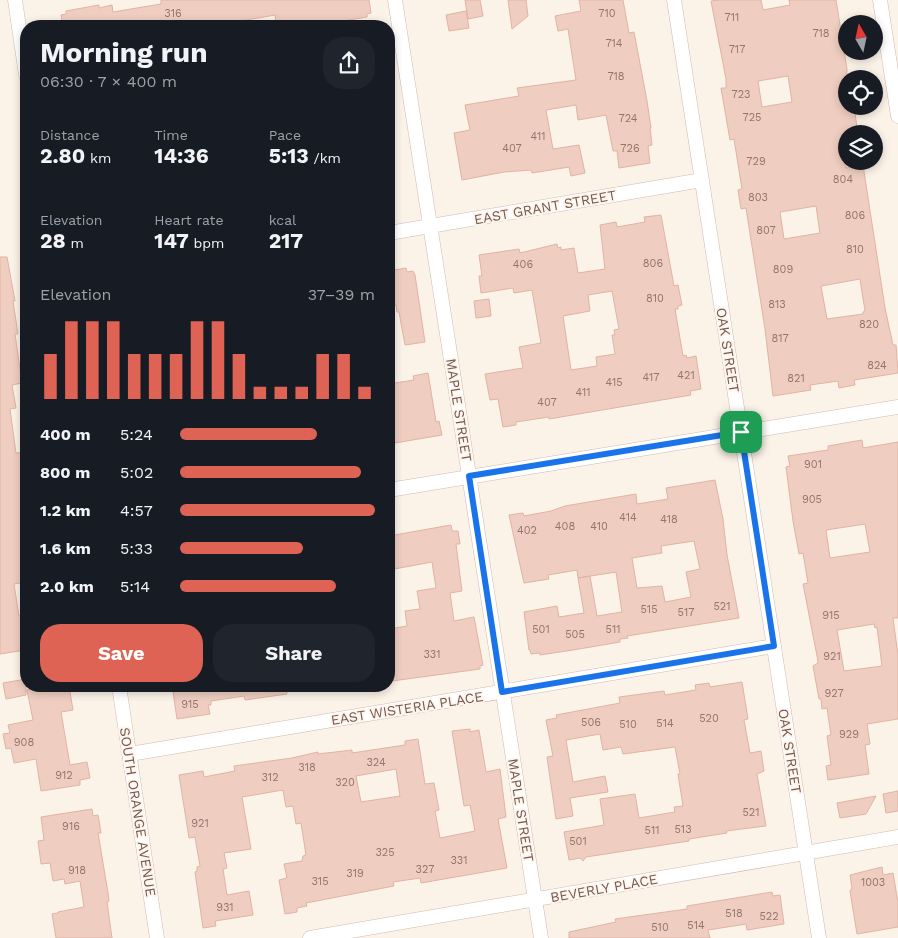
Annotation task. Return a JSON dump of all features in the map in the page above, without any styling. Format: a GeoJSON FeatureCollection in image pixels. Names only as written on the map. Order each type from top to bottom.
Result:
{"type":"FeatureCollection","features":[{"type":"Feature","properties":{"kind":"street"},"geometry":{"type":"LineString","coordinates":[[15,0],[20,34]]}},
{"type":"Feature","properties":{"kind":"street","name":"MAPLE STREET"},"geometry":{"type":"LineString","coordinates":[[395,0],[541,938]]}},
{"type":"Feature","properties":{"kind":"street","name":"OAK STREET"},"geometry":{"type":"LineString","coordinates":[[674,0],[819,938]]}},
{"type":"Feature","properties":{"kind":"street"},"geometry":{"type":"LineString","coordinates":[[880,0],[898,116]]}},
{"type":"Feature","properties":{"kind":"street","name":"EAST GRANT STREET"},"geometry":{"type":"LineString","coordinates":[[395,232],[702,180]]}},
{"type":"Feature","properties":{"kind":"street"},"geometry":{"type":"LineString","coordinates":[[395,489],[898,407]]}},
{"type":"Feature","properties":{"kind":"street","name":"EAST WISTERIA PLACE"},"geometry":{"type":"LineString","coordinates":[[130,754],[774,646]]}},
{"type":"Feature","properties":{"kind":"street","name":"SOUTH ORANGE AVENUE"},"geometry":{"type":"LineString","coordinates":[[120,692],[157,938]]}},
{"type":"Feature","properties":{"kind":"street","name":"BEVERLY PLACE"},"geometry":{"type":"LineString","coordinates":[[310,938],[898,837]]}},
{"type":"Feature","properties":{"kind":"building"},"geometry":{"type":"Polygon","coordinates":[[[161,0],[369,0],[371,13],[367,14],[367,17],[349,20],[276,20],[275,15],[247,20],[62,20],[61,15],[66,14],[66,11],[99,5],[99,8],[112,5],[113,12],[161,4],[161,0]]]}},
{"type":"Feature","properties":{"kind":"building"},"geometry":{"type":"Polygon","coordinates":[[[465,0],[480,0],[483,16],[468,19],[465,0]]]}},
{"type":"Feature","properties":{"kind":"building"},"geometry":{"type":"Polygon","coordinates":[[[508,0],[526,0],[528,16],[512,29],[508,0]]]}},
{"type":"Feature","properties":{"kind":"building"},"geometry":{"type":"Polygon","coordinates":[[[579,0],[623,0],[629,33],[634,32],[647,101],[652,145],[648,146],[650,163],[619,168],[617,151],[613,151],[606,115],[578,120],[576,105],[546,110],[553,149],[579,145],[585,173],[571,176],[569,167],[532,173],[531,170],[504,172],[462,180],[454,133],[470,130],[465,105],[519,96],[517,88],[576,80],[568,29],[558,31],[555,16],[581,11],[579,0]]]}},
{"type":"Feature","properties":{"kind":"building"},"geometry":{"type":"Polygon","coordinates":[[[761,0],[763,10],[790,5],[789,0],[836,0],[838,15],[838,60],[846,60],[847,69],[838,70],[838,115],[855,115],[857,125],[838,125],[838,170],[864,170],[885,308],[893,345],[896,345],[898,373],[854,380],[855,385],[839,388],[838,381],[810,385],[811,390],[773,396],[765,329],[746,208],[741,209],[738,190],[742,189],[734,139],[730,140],[721,88],[726,88],[726,79],[711,1],[761,0]],[[788,76],[758,81],[762,107],[792,102],[788,76]],[[816,206],[780,212],[784,239],[820,233],[816,206]],[[860,279],[821,286],[827,319],[863,314],[865,311],[860,279]]]}},
{"type":"Feature","properties":{"kind":"building"},"geometry":{"type":"Polygon","coordinates":[[[466,11],[469,28],[449,31],[446,15],[466,11]]]}},
{"type":"Feature","properties":{"kind":"building"},"geometry":{"type":"Polygon","coordinates":[[[661,215],[674,286],[678,285],[682,305],[675,309],[683,356],[686,355],[687,358],[696,356],[701,389],[690,391],[691,395],[549,419],[549,417],[516,422],[516,425],[503,427],[498,399],[490,400],[485,374],[523,368],[519,347],[541,343],[532,290],[514,293],[513,288],[481,293],[479,276],[482,276],[479,255],[519,249],[520,253],[557,244],[558,248],[561,247],[561,250],[574,248],[578,273],[605,269],[600,225],[616,222],[617,227],[645,222],[644,217],[661,215]],[[612,291],[588,295],[590,311],[563,316],[571,370],[597,366],[596,357],[615,354],[612,335],[615,335],[614,330],[619,329],[612,291]]]}},
{"type":"Feature","properties":{"kind":"building"},"geometry":{"type":"Polygon","coordinates":[[[0,257],[7,257],[15,301],[13,301],[18,334],[15,334],[20,369],[20,383],[12,385],[16,408],[10,409],[16,453],[20,453],[20,583],[14,584],[20,616],[20,651],[0,654],[0,257]]]}},
{"type":"Feature","properties":{"kind":"building"},"geometry":{"type":"Polygon","coordinates":[[[406,268],[407,272],[413,271],[415,275],[425,342],[405,345],[399,312],[397,312],[395,305],[395,270],[406,268]]]}},
{"type":"Feature","properties":{"kind":"building"},"geometry":{"type":"Polygon","coordinates":[[[489,299],[491,316],[476,318],[474,301],[489,299]]]}},
{"type":"Feature","properties":{"kind":"building"},"geometry":{"type":"Polygon","coordinates":[[[428,373],[436,422],[439,421],[442,435],[395,443],[395,383],[414,380],[413,376],[428,373]]]}},
{"type":"Feature","properties":{"kind":"building"},"geometry":{"type":"Polygon","coordinates":[[[862,440],[863,448],[898,442],[898,618],[893,618],[898,655],[898,719],[867,724],[870,744],[865,745],[869,774],[828,780],[826,766],[831,765],[827,736],[831,735],[827,708],[822,709],[813,666],[818,661],[803,584],[808,583],[803,553],[799,554],[786,467],[790,466],[788,456],[828,450],[828,446],[862,440]],[[865,524],[826,530],[830,558],[870,552],[865,524]],[[874,624],[837,630],[844,671],[882,666],[877,627],[875,628],[874,624]]]}},
{"type":"Feature","properties":{"kind":"building"},"geometry":{"type":"Polygon","coordinates":[[[715,480],[739,618],[627,636],[628,638],[620,639],[620,642],[540,655],[540,653],[531,654],[524,612],[557,606],[559,617],[584,613],[577,570],[548,575],[549,579],[524,583],[509,515],[523,513],[524,516],[551,511],[565,506],[636,494],[637,504],[668,499],[666,488],[715,480]],[[694,541],[661,546],[662,553],[632,558],[637,588],[662,586],[665,602],[691,597],[686,572],[700,569],[694,541]],[[616,572],[590,576],[597,616],[622,612],[616,572]]]}},
{"type":"Feature","properties":{"kind":"building"},"geometry":{"type":"Polygon","coordinates":[[[451,525],[452,531],[458,531],[460,544],[456,544],[462,591],[450,593],[454,621],[474,617],[483,665],[480,666],[480,669],[395,681],[395,628],[407,626],[405,611],[420,609],[417,591],[436,588],[432,562],[395,569],[395,535],[451,525]]]}},
{"type":"Feature","properties":{"kind":"building"},"geometry":{"type":"Polygon","coordinates":[[[20,680],[20,692],[26,692],[26,695],[6,699],[3,683],[20,680]]]}},
{"type":"Feature","properties":{"kind":"building"},"geometry":{"type":"Polygon","coordinates":[[[742,682],[748,719],[744,720],[750,753],[761,751],[764,771],[757,774],[766,826],[726,831],[727,833],[689,839],[689,841],[586,857],[583,861],[580,858],[569,860],[564,832],[604,825],[600,799],[635,794],[639,818],[675,812],[674,807],[683,806],[678,774],[680,774],[675,747],[623,754],[621,747],[603,750],[600,734],[566,740],[573,782],[605,776],[608,792],[570,798],[573,816],[556,819],[547,757],[553,756],[546,720],[557,718],[556,715],[620,703],[619,697],[664,691],[665,695],[696,690],[695,685],[709,683],[710,687],[742,682]]]}},
{"type":"Feature","properties":{"kind":"building"},"geometry":{"type":"Polygon","coordinates":[[[27,692],[70,692],[73,710],[61,712],[70,765],[87,762],[90,778],[80,780],[80,785],[41,791],[36,759],[14,763],[11,748],[6,749],[3,734],[10,733],[8,725],[33,720],[27,692]]]}},
{"type":"Feature","properties":{"kind":"building"},"geometry":{"type":"Polygon","coordinates":[[[173,692],[287,692],[287,694],[245,700],[244,696],[211,701],[211,705],[208,705],[210,714],[177,719],[173,692]]]}},
{"type":"Feature","properties":{"kind":"building"},"geometry":{"type":"Polygon","coordinates":[[[470,729],[470,732],[479,730],[486,772],[500,769],[506,817],[498,819],[507,868],[421,883],[420,878],[393,882],[394,886],[306,903],[307,906],[297,908],[297,912],[285,914],[279,880],[287,878],[284,864],[302,861],[303,856],[306,855],[301,823],[296,824],[293,806],[286,807],[283,790],[242,797],[251,849],[224,853],[227,868],[223,869],[227,895],[249,891],[253,915],[215,921],[216,926],[203,928],[195,872],[197,867],[200,866],[195,837],[189,838],[179,775],[203,771],[204,777],[235,771],[234,766],[292,758],[318,752],[318,754],[352,750],[352,753],[405,745],[405,741],[418,739],[425,784],[434,783],[439,810],[435,811],[440,838],[475,831],[470,805],[464,806],[452,731],[470,729]],[[396,769],[356,776],[361,802],[400,796],[396,769]]]}},
{"type":"Feature","properties":{"kind":"building"},"geometry":{"type":"Polygon","coordinates":[[[898,791],[898,811],[886,813],[883,794],[898,791]]]}},
{"type":"Feature","properties":{"kind":"building"},"geometry":{"type":"Polygon","coordinates":[[[876,796],[866,814],[840,818],[837,803],[876,796]]]}},
{"type":"Feature","properties":{"kind":"building"},"geometry":{"type":"Polygon","coordinates":[[[92,809],[93,816],[98,815],[101,833],[98,833],[108,893],[109,901],[107,902],[112,938],[56,938],[52,914],[84,907],[80,881],[65,884],[64,879],[53,881],[50,863],[41,864],[38,841],[44,840],[41,817],[92,809]]]}},
{"type":"Feature","properties":{"kind":"building"},"geometry":{"type":"Polygon","coordinates":[[[882,867],[883,875],[893,873],[898,903],[898,927],[857,934],[850,891],[852,888],[850,875],[882,867]]]}},
{"type":"Feature","properties":{"kind":"building"},"geometry":{"type":"Polygon","coordinates":[[[772,892],[773,896],[780,895],[784,924],[747,930],[746,924],[708,930],[710,938],[569,938],[569,932],[616,922],[615,919],[687,909],[687,906],[772,892]]]}},
{"type":"Feature","properties":{"kind":"route"},"geometry":{"type":"LineString","coordinates":[[741,432],[774,646],[502,692],[469,476],[741,432]]}}]}
